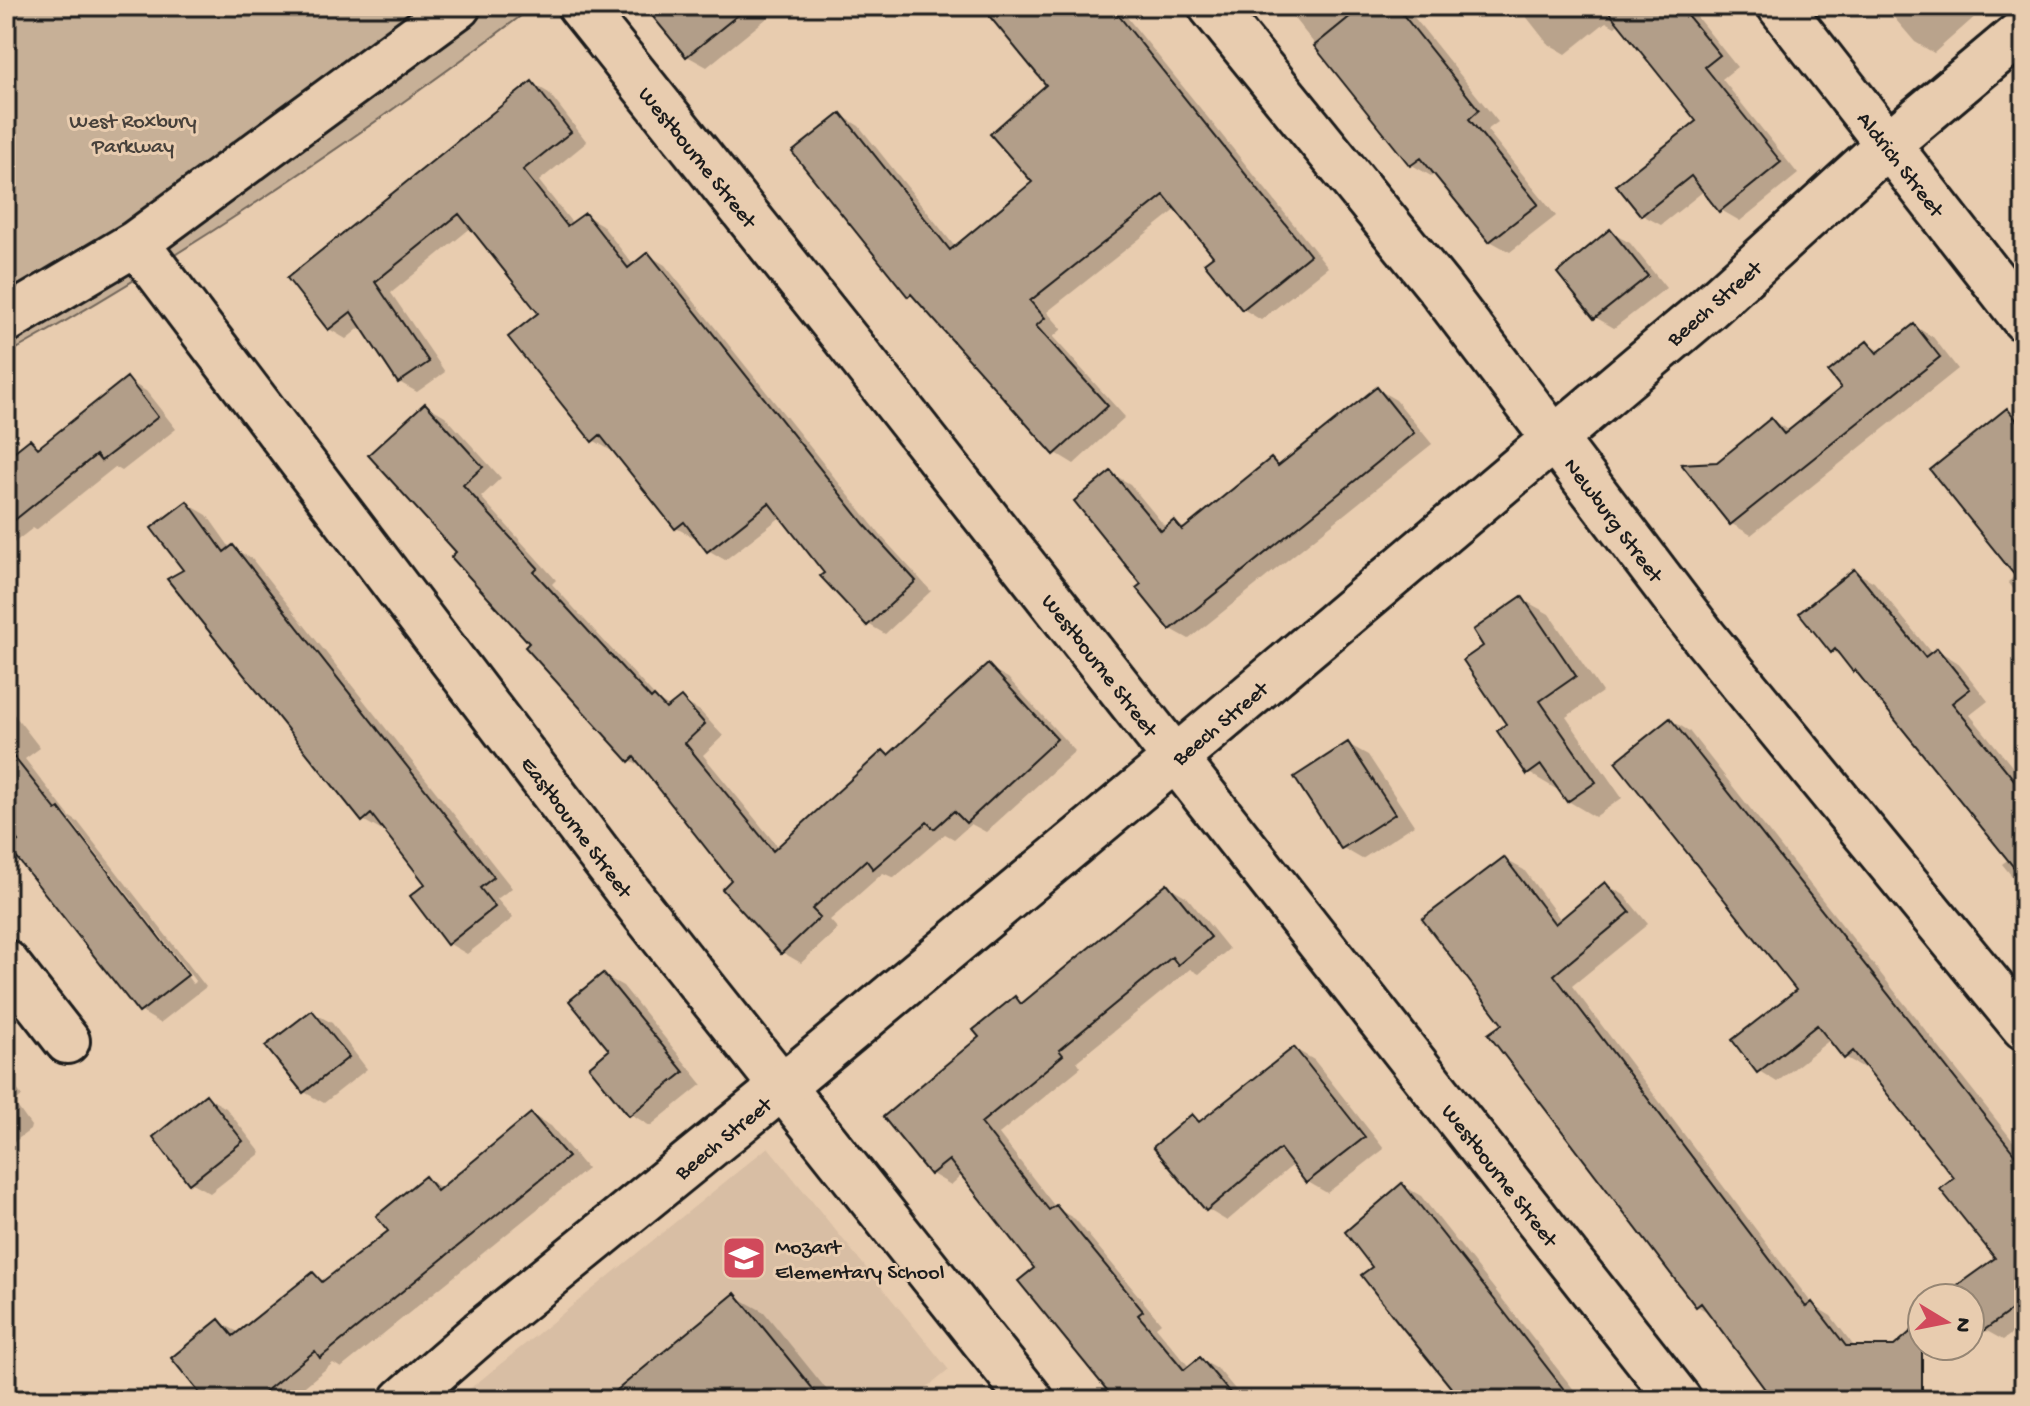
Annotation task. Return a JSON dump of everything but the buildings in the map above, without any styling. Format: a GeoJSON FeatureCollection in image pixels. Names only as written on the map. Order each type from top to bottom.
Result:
{"type":"FeatureCollection","features":[{"type":"Feature","properties":{"kind":"street"},"geometry":{"type":"LineString","coordinates":[[6,320],[136,243],[458,6]]}},
{"type":"Feature","properties":{"kind":"street","name":"Westbourne Street"},"geometry":{"type":"LineString","coordinates":[[580,6],[1679,1400]]}},
{"type":"Feature","properties":{"kind":"street","name":"Newburg Street"},"geometry":{"type":"LineString","coordinates":[[1211,6],[1430,275],[1705,638],[2024,1027]]}},
{"type":"Feature","properties":{"kind":"street","name":"Aldrich Street"},"geometry":{"type":"LineString","coordinates":[[1780,6],[2024,319]]}},
{"type":"Feature","properties":{"kind":"street","name":"Beech Street"},"geometry":{"type":"LineString","coordinates":[[403,1400],[1175,759],[1705,311],[1887,145],[2024,30]]}},
{"type":"Feature","properties":{"kind":"street","name":"Eastbourne Street"},"geometry":{"type":"LineString","coordinates":[[136,243],[644,913],[1031,1400]]}},
{"type":"Feature","properties":{"kind":"street"},"geometry":{"type":"LineString","coordinates":[[6,963],[67,1041]]}},
{"type":"Feature","properties":{"kind":"shaded area","name":"Mozart Elementary School"},"geometry":{"type":"Polygon","coordinates":[[[768,1147],[949,1370],[912,1400],[456,1400],[768,1147]]]}},
{"type":"Feature","properties":{"kind":"green space","name":"West Roxbury Parkway"},"geometry":{"type":"Polygon","coordinates":[[[6,6],[534,6],[407,100],[276,190],[143,275],[6,355],[6,6]]]}},
{"type":"Feature","properties":{"kind":"place","name":"Mozart Elementary School"},"geometry":{"type":"Point","coordinates":[744,1258]}}]}
